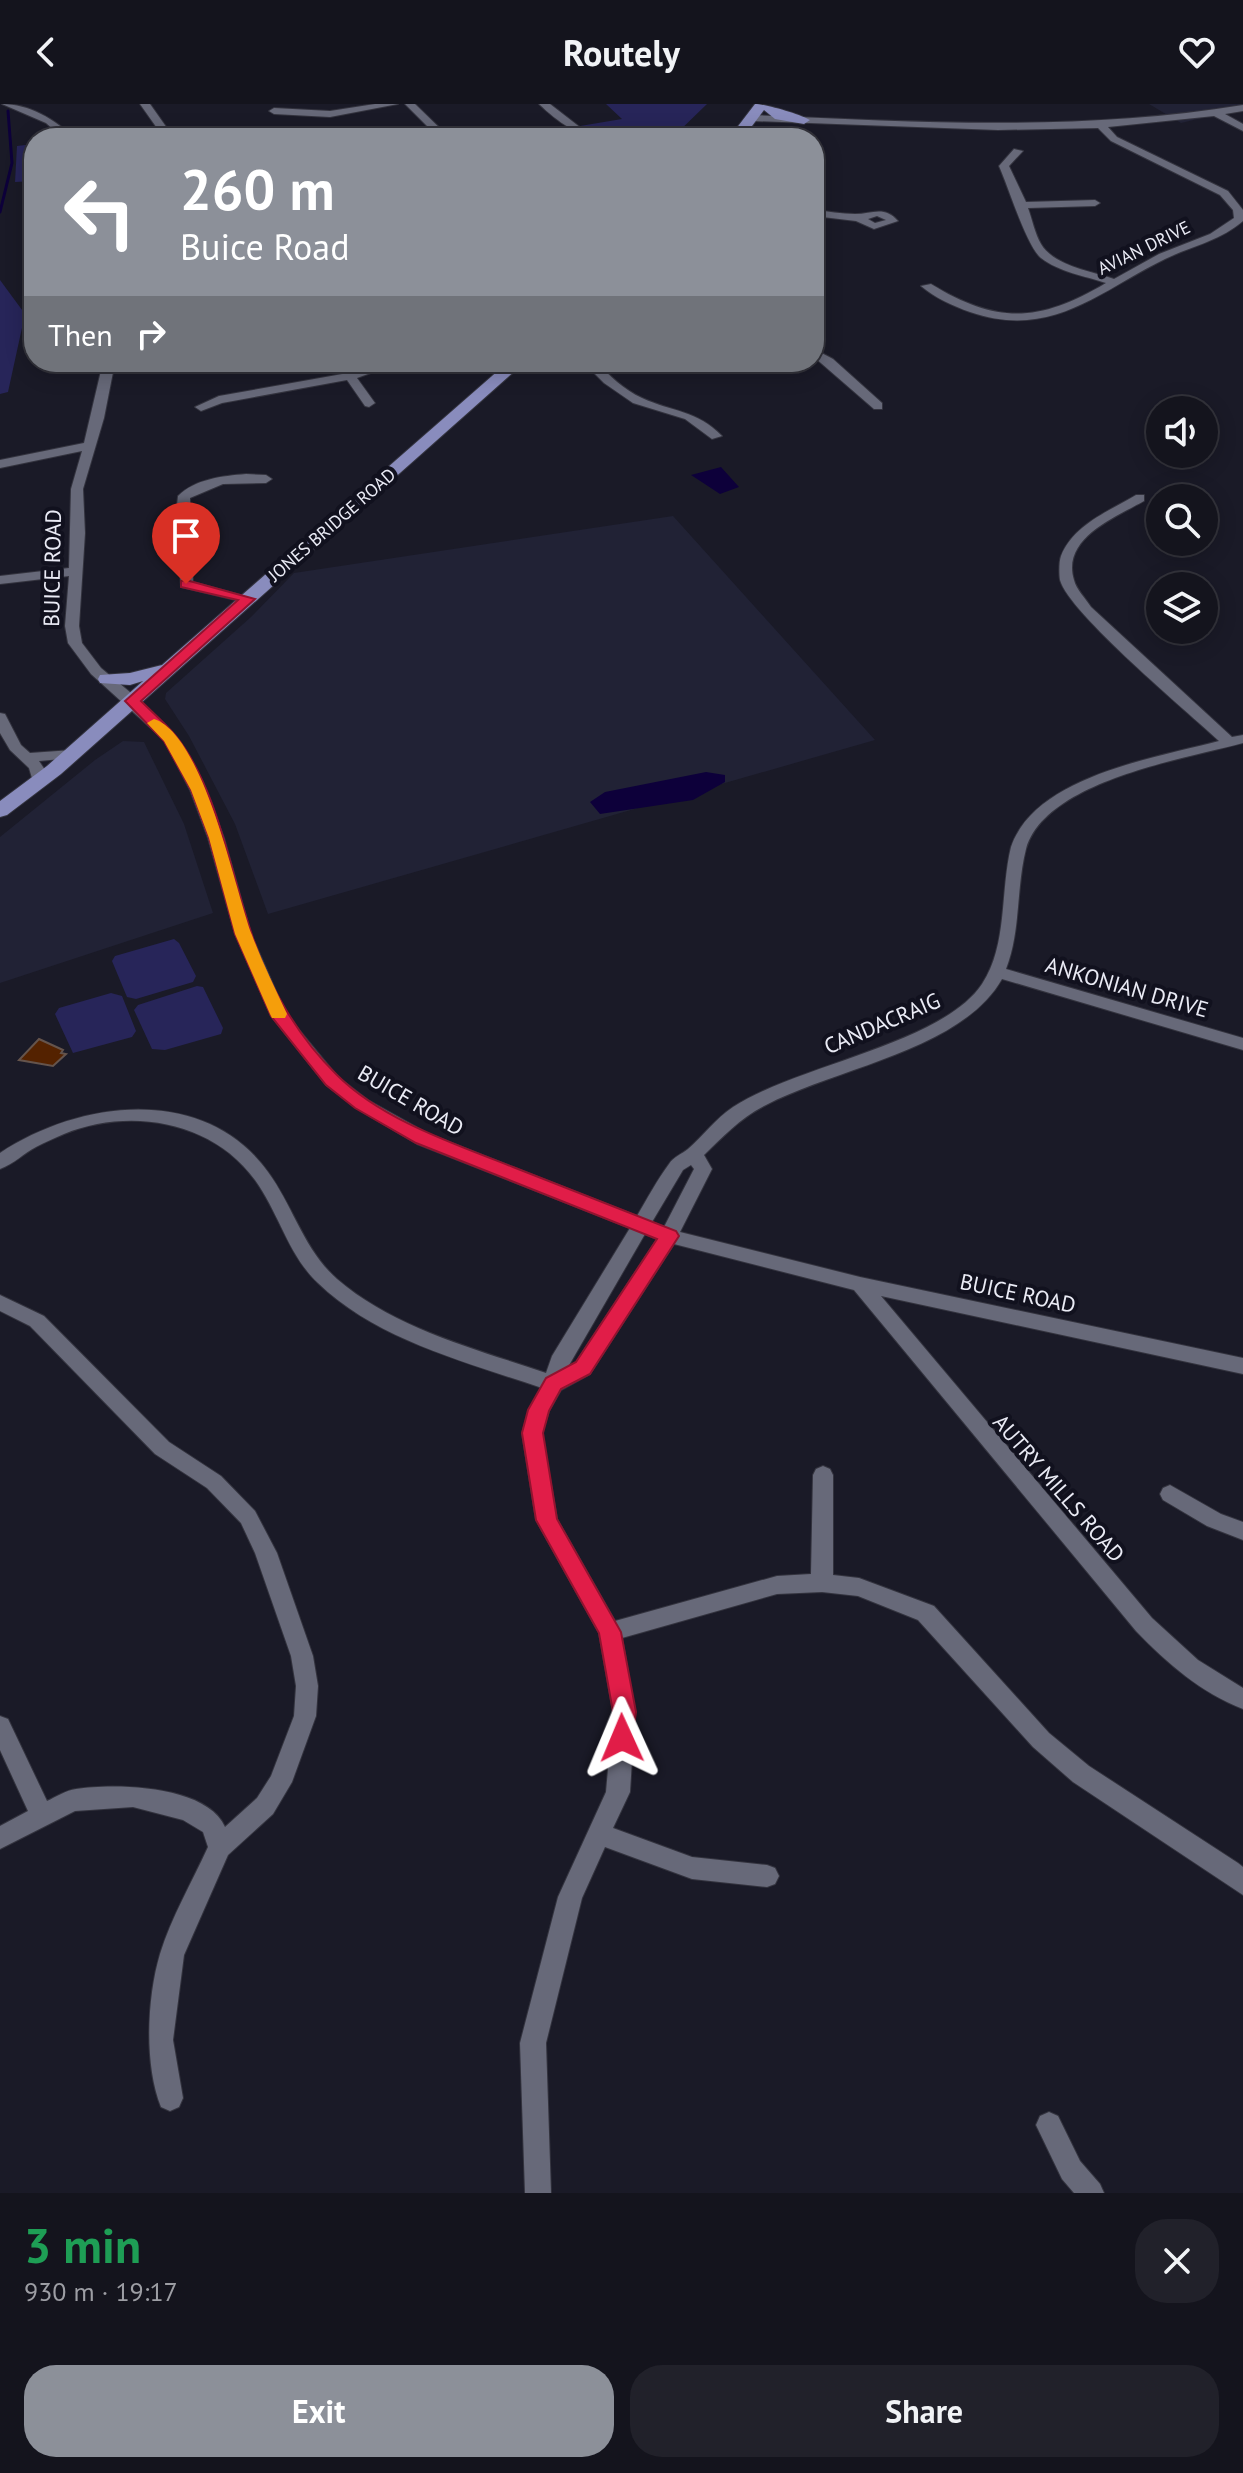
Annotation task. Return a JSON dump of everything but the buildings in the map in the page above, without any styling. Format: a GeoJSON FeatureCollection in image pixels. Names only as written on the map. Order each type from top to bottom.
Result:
{"type":"FeatureCollection","features":[{"type":"Feature","properties":{"kind":"main road"},"geometry":{"type":"LineString","coordinates":[[744,128],[762,104],[780,116],[804,120]]}},
{"type":"Feature","properties":{"kind":"main road","name":"JONES BRIDGE ROAD"},"geometry":{"type":"LineString","coordinates":[[0,811],[72,754],[506,372]]}},
{"type":"Feature","properties":{"kind":"main road"},"geometry":{"type":"LineString","coordinates":[[107,679],[135,678],[170,668]]}},
{"type":"Feature","properties":{"kind":"street"},"geometry":{"type":"LineString","coordinates":[[7,104],[49,121],[57,128]]}},
{"type":"Feature","properties":{"kind":"street"},"geometry":{"type":"LineString","coordinates":[[145,104],[162,128]]}},
{"type":"Feature","properties":{"kind":"street"},"geometry":{"type":"LineString","coordinates":[[274,111],[330,114],[393,104]]}},
{"type":"Feature","properties":{"kind":"street"},"geometry":{"type":"LineString","coordinates":[[410,104],[435,128]]}},
{"type":"Feature","properties":{"kind":"street"},"geometry":{"type":"LineString","coordinates":[[544,104],[575,128]]}},
{"type":"Feature","properties":{"kind":"street"},"geometry":{"type":"LineString","coordinates":[[752,118],[1020,127],[1108,126],[1243,108]]}},
{"type":"Feature","properties":{"kind":"street"},"geometry":{"type":"LineString","coordinates":[[1217,113],[1243,128]]}},
{"type":"Feature","properties":{"kind":"street","name":"AVIAN DRIVE"},"geometry":{"type":"LineString","coordinates":[[927,286],[957,306],[1009,317],[1044,315],[1066,309],[1113,282],[1241,219],[1238,210],[1224,193],[1114,139],[1108,126]]}},
{"type":"Feature","properties":{"kind":"street"},"geometry":{"type":"LineString","coordinates":[[1018,151],[1004,166],[1022,205],[1034,242],[1043,254],[1059,264],[1113,282]]}},
{"type":"Feature","properties":{"kind":"street"},"geometry":{"type":"LineString","coordinates":[[1022,205],[1095,203]]}},
{"type":"Feature","properties":{"kind":"street"},"geometry":{"type":"LineString","coordinates":[[824,214],[861,218]]}},
{"type":"Feature","properties":{"kind":"street"},"geometry":{"type":"LineString","coordinates":[[1009,317],[1017,331]]}},
{"type":"Feature","properties":{"kind":"street"},"geometry":{"type":"LineString","coordinates":[[824,358],[878,406]]}},
{"type":"Feature","properties":{"kind":"street","name":"BUICE ROAD"},"geometry":{"type":"LineString","coordinates":[[107,372],[77,489],[72,626],[75,643],[85,660],[170,738],[188,769],[216,838],[243,934],[279,1016],[332,1081],[362,1104],[423,1139],[669,1236],[860,1284],[1243,1366]]}},
{"type":"Feature","properties":{"kind":"street"},"geometry":{"type":"LineString","coordinates":[[201,407],[219,400],[363,372]]}},
{"type":"Feature","properties":{"kind":"street"},"geometry":{"type":"LineString","coordinates":[[599,372],[637,400],[689,416],[716,436]]}},
{"type":"Feature","properties":{"kind":"street"},"geometry":{"type":"LineString","coordinates":[[350,376],[369,403]]}},
{"type":"Feature","properties":{"kind":"street"},"geometry":{"type":"LineString","coordinates":[[0,464],[89,446]]}},
{"type":"Feature","properties":{"kind":"street"},"geometry":{"type":"LineString","coordinates":[[248,599],[186,584],[182,514],[184,496],[209,484],[266,479]]}},
{"type":"Feature","properties":{"kind":"street"},"geometry":{"type":"LineString","coordinates":[[1140,498],[1092,526],[1077,539],[1066,558],[1067,581],[1086,610],[1236,741]]}},
{"type":"Feature","properties":{"kind":"street"},"geometry":{"type":"LineString","coordinates":[[0,580],[76,571]]}},
{"type":"Feature","properties":{"kind":"street"},"geometry":{"type":"LineString","coordinates":[[0,717],[18,752],[29,758],[41,774],[39,782]]}},
{"type":"Feature","properties":{"kind":"street","name":"CANDACRAIG"},"geometry":{"type":"LineString","coordinates":[[538,2193],[533,2043],[570,1897],[618,1792],[624,1712],[610,1632],[547,1520],[532,1433],[539,1410],[554,1384],[559,1361],[677,1165],[695,1156],[738,1112],[780,1091],[944,1025],[977,1001],[998,972],[1005,950],[1018,849],[1026,829],[1041,812],[1063,795],[1089,784],[1236,741]]}},
{"type":"Feature","properties":{"kind":"street"},"geometry":{"type":"LineString","coordinates":[[29,758],[72,754]]}},
{"type":"Feature","properties":{"kind":"street","name":"ANKONIAN DRIVE"},"geometry":{"type":"LineString","coordinates":[[998,972],[1243,1044]]}},
{"type":"Feature","properties":{"kind":"street"},"geometry":{"type":"LineString","coordinates":[[0,1162],[20,1147],[49,1133],[84,1120],[117,1114],[155,1116],[204,1129],[243,1153],[261,1174],[308,1257],[329,1283],[354,1302],[402,1329],[554,1384],[583,1368],[669,1236],[703,1169],[695,1156]]}},
{"type":"Feature","properties":{"kind":"street","name":"AUTRY MILLS ROAD"},"geometry":{"type":"LineString","coordinates":[[860,1284],[961,1411],[1153,1632],[1202,1677],[1243,1699]]}},
{"type":"Feature","properties":{"kind":"street"},"geometry":{"type":"LineString","coordinates":[[0,1302],[37,1321],[151,1438],[232,1499],[248,1517],[266,1553],[302,1656],[307,1686],[305,1716],[280,1782],[265,1806],[220,1847],[172,1955],[160,2040],[170,2098]]}},
{"type":"Feature","properties":{"kind":"street"},"geometry":{"type":"LineString","coordinates":[[822,1583],[823,1475]]}},
{"type":"Feature","properties":{"kind":"street"},"geometry":{"type":"LineString","coordinates":[[1170,1494],[1214,1520],[1243,1531]]}},
{"type":"Feature","properties":{"kind":"street"},"geometry":{"type":"LineString","coordinates":[[610,1632],[777,1585],[822,1583],[859,1587],[926,1613],[1051,1749],[1081,1774],[1230,1871],[1243,1884]]}},
{"type":"Feature","properties":{"kind":"street"},"geometry":{"type":"LineString","coordinates":[[0,1726],[42,1815]]}},
{"type":"Feature","properties":{"kind":"street"},"geometry":{"type":"LineString","coordinates":[[0,1838],[73,1800],[133,1796],[189,1810],[212,1825],[220,1847]]}},
{"type":"Feature","properties":{"kind":"street"},"geometry":{"type":"LineString","coordinates":[[600,1834],[692,1868],[767,1876]]}},
{"type":"Feature","properties":{"kind":"street"},"geometry":{"type":"LineString","coordinates":[[1049,2125],[1071,2170],[1091,2193]]}},
{"type":"Feature","properties":{"kind":"shaded area"},"geometry":{"type":"Polygon","coordinates":[[[606,104],[707,104],[682,128],[580,126],[622,119],[606,104]]]}},
{"type":"Feature","properties":{"kind":"shaded area"},"geometry":{"type":"Polygon","coordinates":[[[1149,104],[1243,104],[1243,108],[1181,123],[1149,104]]]}},
{"type":"Feature","properties":{"kind":"shaded area"},"geometry":{"type":"Polygon","coordinates":[[[24,145],[24,182],[15,182],[17,146],[24,145]]]}},
{"type":"Feature","properties":{"kind":"shaded area"},"geometry":{"type":"Polygon","coordinates":[[[0,280],[24,313],[24,319],[8,392],[0,394],[0,280]]]}},
{"type":"Feature","properties":{"kind":"shaded area"},"geometry":{"type":"Polygon","coordinates":[[[721,467],[739,487],[720,494],[691,475],[721,467]]]}},
{"type":"Feature","properties":{"kind":"shaded area"},"geometry":{"type":"Polygon","coordinates":[[[673,516],[875,740],[268,914],[235,824],[189,736],[165,699],[166,693],[251,617],[294,573],[673,516]]]}},
{"type":"Feature","properties":{"kind":"shaded area"},"geometry":{"type":"Polygon","coordinates":[[[123,741],[144,742],[184,824],[213,913],[0,983],[0,837],[123,741]]]}},
{"type":"Feature","properties":{"kind":"shaded area"},"geometry":{"type":"Polygon","coordinates":[[[706,772],[725,775],[725,782],[693,800],[600,814],[590,802],[605,792],[706,772]]]}},
{"type":"Feature","properties":{"kind":"shaded area"},"geometry":{"type":"Polygon","coordinates":[[[174,939],[196,976],[193,982],[136,999],[127,997],[112,961],[115,956],[174,939]]]}},
{"type":"Feature","properties":{"kind":"shaded area"},"geometry":{"type":"Polygon","coordinates":[[[197,986],[203,987],[223,1028],[221,1034],[165,1050],[152,1049],[134,1010],[138,1005],[197,986]]]}},
{"type":"Feature","properties":{"kind":"shaded area"},"geometry":{"type":"Polygon","coordinates":[[[111,993],[122,996],[136,1031],[132,1037],[73,1053],[55,1014],[59,1008],[111,993]]]}},
{"type":"Feature","properties":{"kind":"waterway"},"geometry":{"type":"LineString","coordinates":[[0,212],[12,163],[8,111]]}},
{"type":"Feature","properties":{"kind":"slow traffic"},"geometry":{"type":"LineString","coordinates":[[154,723],[170,738],[198,790],[216,838],[243,934],[279,1014]]}},
{"type":"Feature","properties":{"kind":"route"},"geometry":{"type":"LineString","coordinates":[[186,584],[198,584],[248,599],[132,701],[170,738],[188,769],[216,838],[243,934],[279,1016],[294,1037],[332,1081],[362,1104],[423,1139],[669,1236],[583,1368],[554,1384],[539,1410],[532,1433],[547,1520],[610,1632],[624,1712],[622,1738]]}}]}
